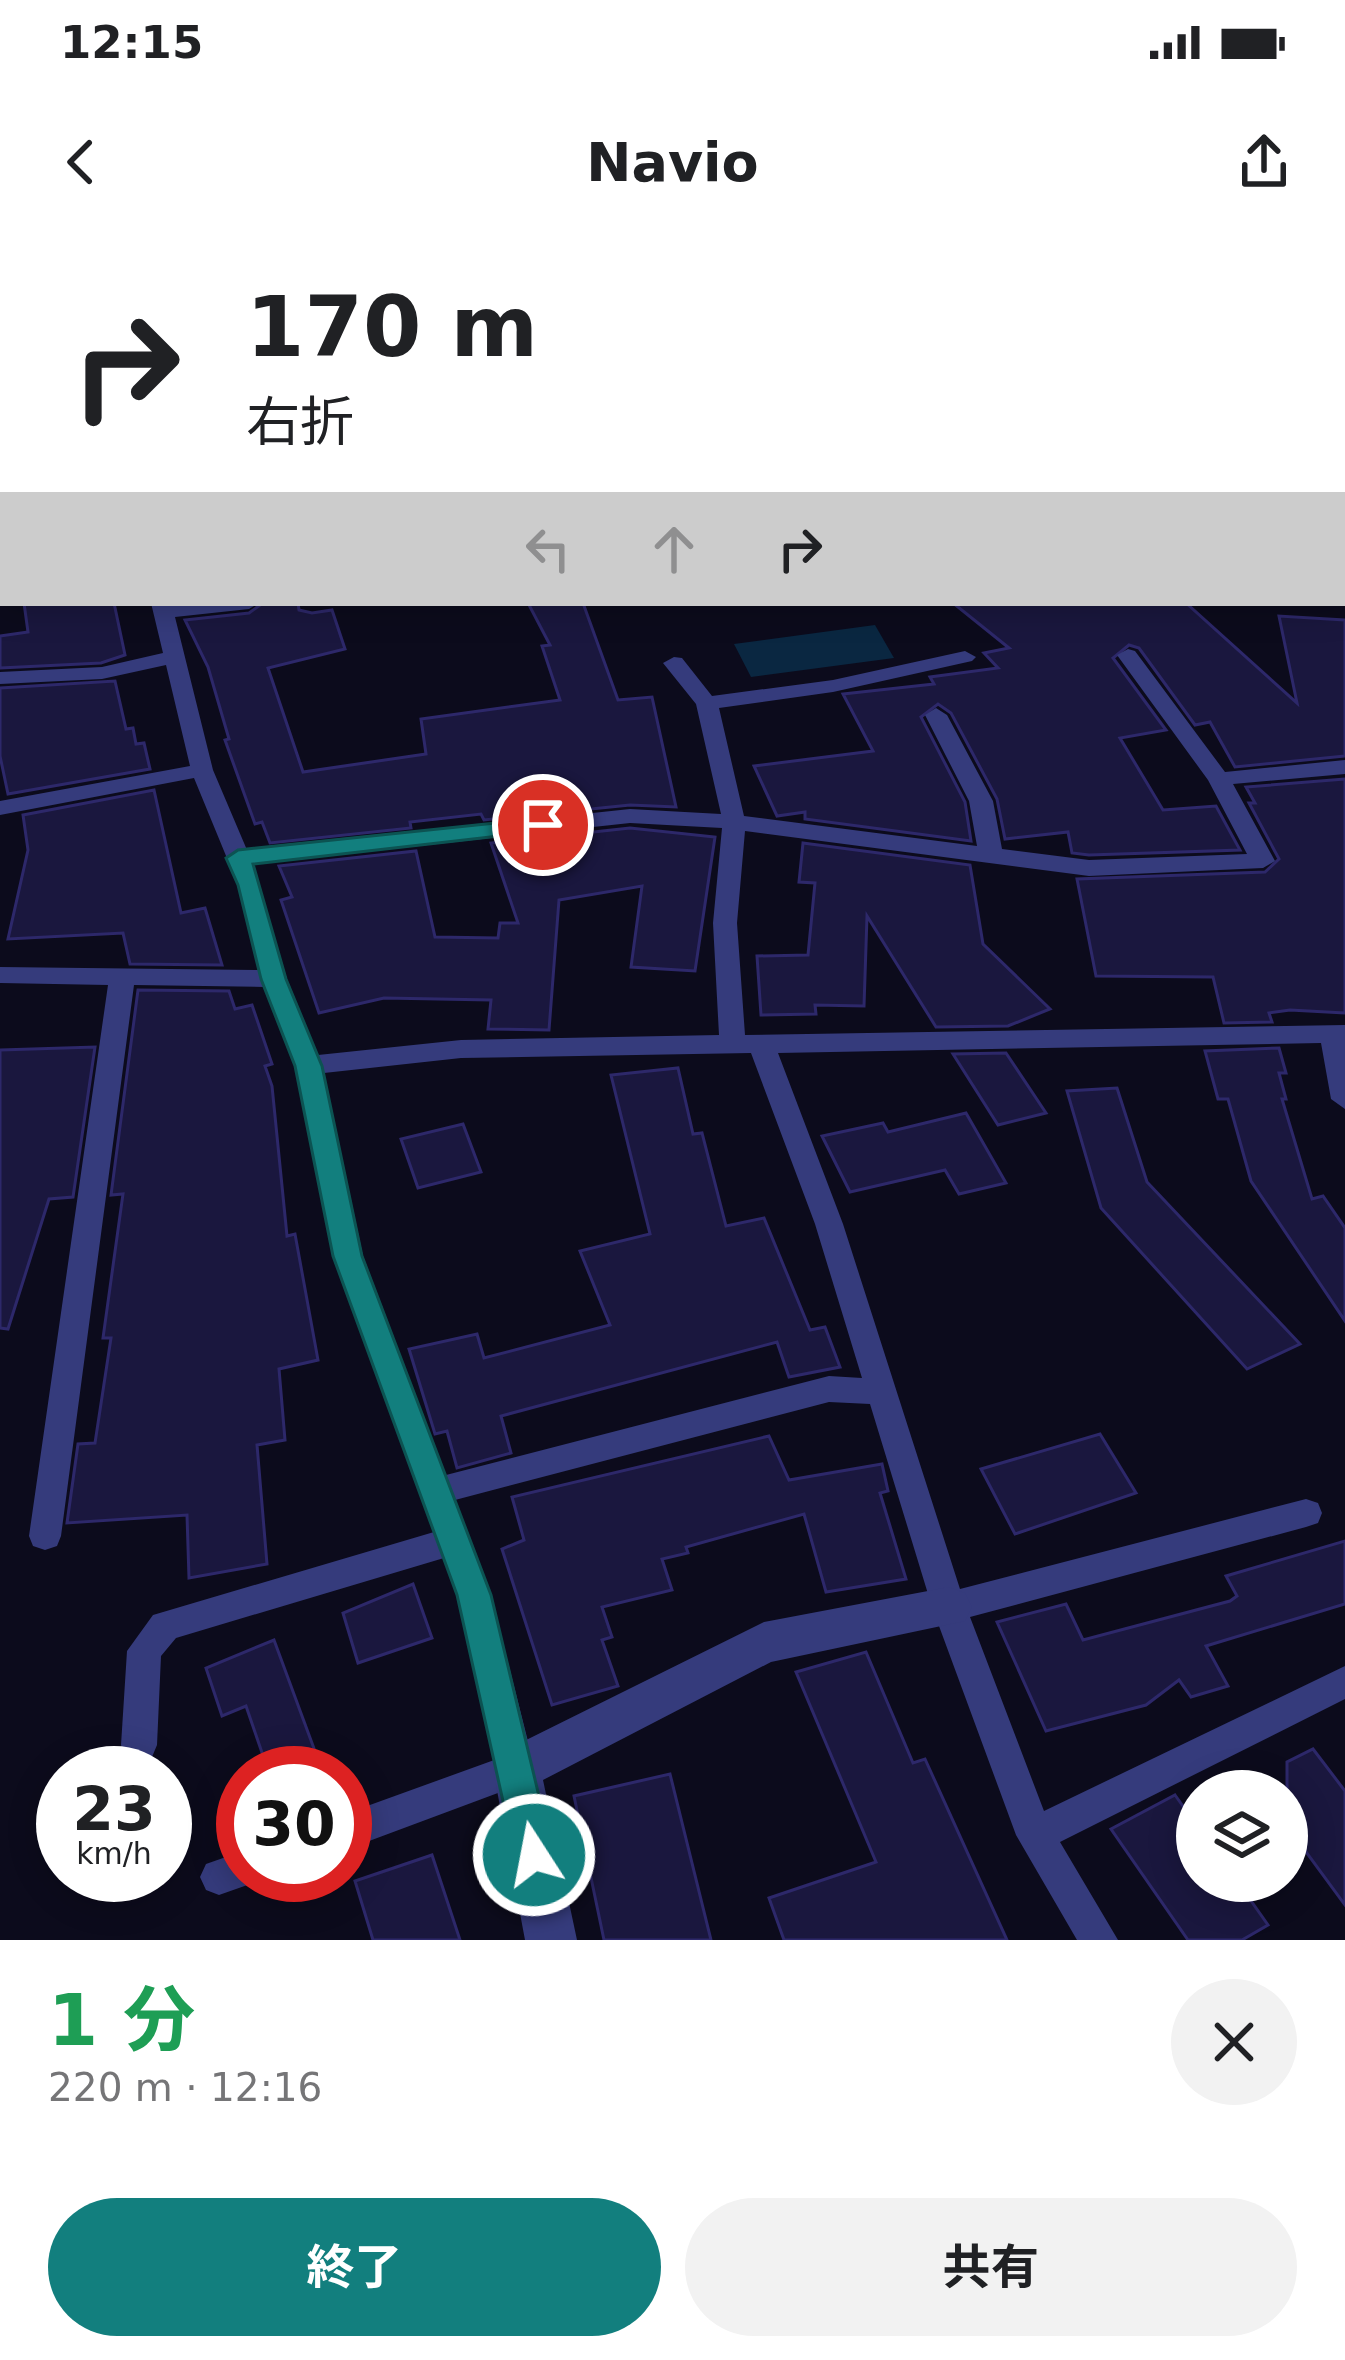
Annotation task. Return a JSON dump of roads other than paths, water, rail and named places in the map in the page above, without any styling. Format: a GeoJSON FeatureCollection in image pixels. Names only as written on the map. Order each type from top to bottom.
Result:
{"type":"FeatureCollection","features":[{"type":"Feature","properties":{"kind":"street"},"geometry":{"type":"LineString","coordinates":[[551,1940],[517,1769],[764,1643],[949,1607]]}},
{"type":"Feature","properties":{"kind":"lane"},"geometry":{"type":"LineString","coordinates":[[196,606],[161,608],[170,658],[202,770],[250,885],[274,979],[309,1066],[348,1256],[474,1595],[517,1769],[372,1822]]}},
{"type":"Feature","properties":{"kind":"lane"},"geometry":{"type":"LineString","coordinates":[[238,858],[630,816],[734,822],[1089,868],[1263,861],[1219,779],[1128,655]]}},
{"type":"Feature","properties":{"kind":"lane"},"geometry":{"type":"LineString","coordinates":[[707,703],[833,686],[965,657]]}},
{"type":"Feature","properties":{"kind":"lane"},"geometry":{"type":"LineString","coordinates":[[0,678],[102,673],[170,658]]}},
{"type":"Feature","properties":{"kind":"lane"},"geometry":{"type":"LineString","coordinates":[[674,663],[707,703],[734,822],[725,923],[747,1044],[829,1224],[949,1607],[1035,1835],[1099,1940]]}},
{"type":"Feature","properties":{"kind":"lane"},"geometry":{"type":"LineString","coordinates":[[937,715],[982,801],[991,855]]}},
{"type":"Feature","properties":{"kind":"lane"},"geometry":{"type":"LineString","coordinates":[[1219,779],[1345,767]]}},
{"type":"Feature","properties":{"kind":"lane"},"geometry":{"type":"LineString","coordinates":[[0,808],[202,770]]}},
{"type":"Feature","properties":{"kind":"lane"},"geometry":{"type":"LineString","coordinates":[[0,975],[274,979]]}},
{"type":"Feature","properties":{"kind":"lane"},"geometry":{"type":"LineString","coordinates":[[45,1536],[122,976]]}},
{"type":"Feature","properties":{"kind":"lane"},"geometry":{"type":"LineString","coordinates":[[309,1066],[461,1049],[1338,1034],[1345,1099]]}},
{"type":"Feature","properties":{"kind":"lane"},"geometry":{"type":"LineString","coordinates":[[435,1492],[829,1389],[881,1392]]}},
{"type":"Feature","properties":{"kind":"lane"},"geometry":{"type":"LineString","coordinates":[[949,1607],[1306,1513]]}},
{"type":"Feature","properties":{"kind":"lane"},"geometry":{"type":"LineString","coordinates":[[139,1745],[144,1651],[165,1626],[453,1541]]}},
{"type":"Feature","properties":{"kind":"lane"},"geometry":{"type":"LineString","coordinates":[[1035,1835],[1345,1682]]}},
{"type":"Feature","properties":{"kind":"water"},"geometry":{"type":"Polygon","coordinates":[[[875,625],[894,658],[751,677],[734,644],[875,625]]]}}]}
